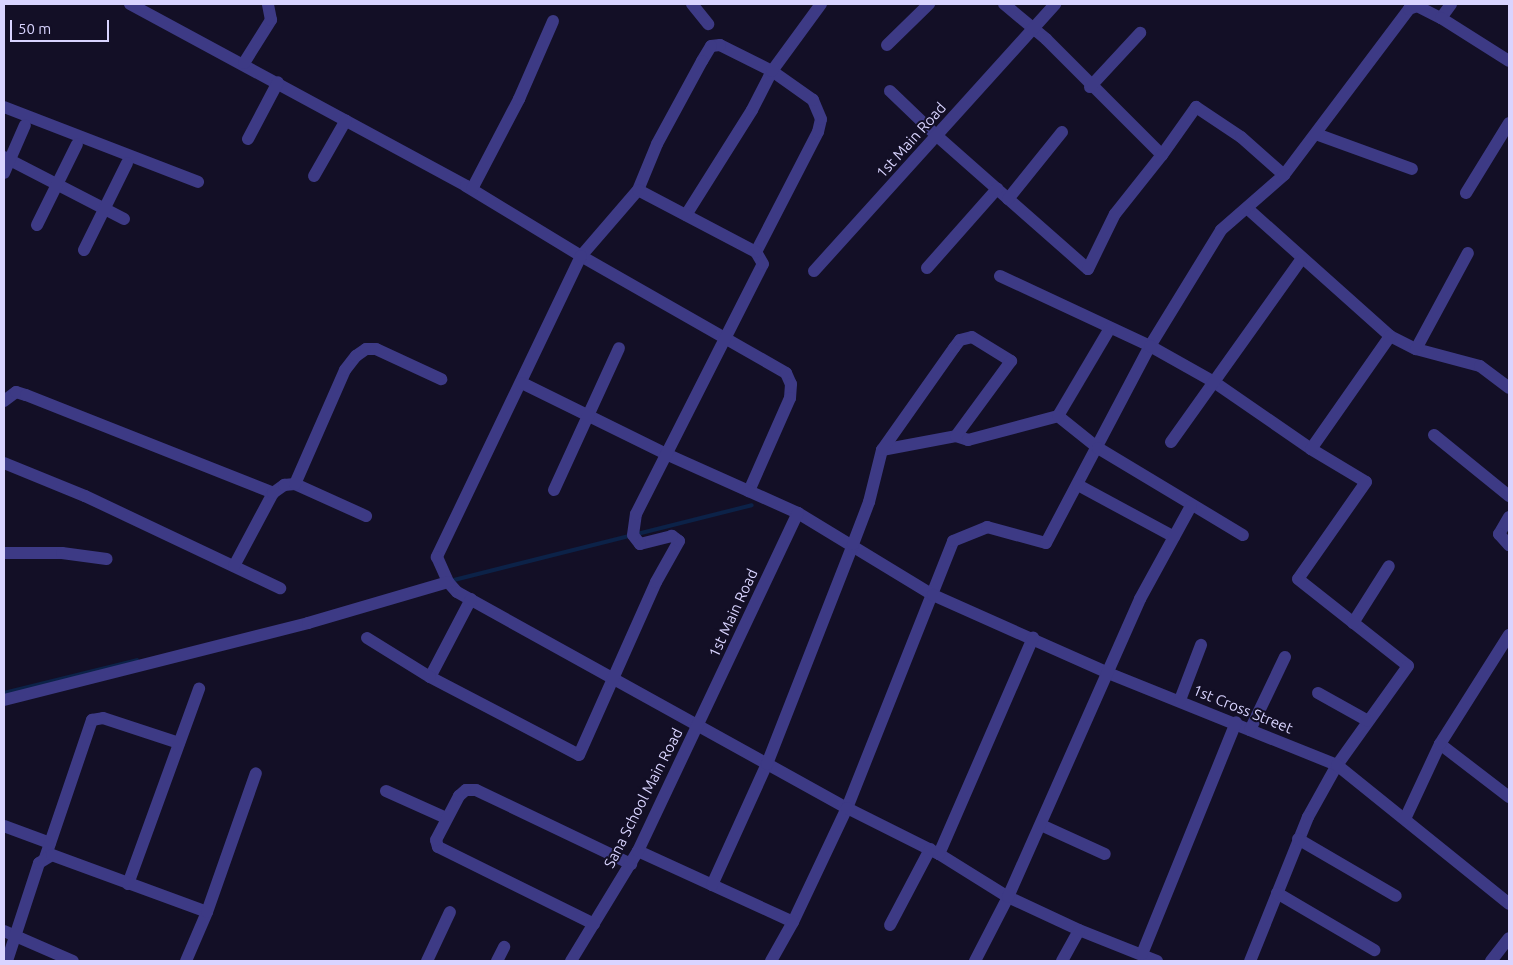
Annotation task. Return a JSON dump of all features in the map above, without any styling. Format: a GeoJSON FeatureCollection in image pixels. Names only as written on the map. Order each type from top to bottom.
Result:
{"type":"FeatureCollection","features":[{"type":"Feature","properties":{"kind":"street"},"geometry":{"type":"LineString","coordinates":[[130,4],[244,63],[472,189],[581,256],[786,373],[791,384],[790,398],[749,491]]}},
{"type":"Feature","properties":{"kind":"street"},"geometry":{"type":"LineString","coordinates":[[244,63],[271,20],[268,4]]}},
{"type":"Feature","properties":{"kind":"street"},"geometry":{"type":"LineString","coordinates":[[692,4],[708,24]]}},
{"type":"Feature","properties":{"kind":"street"},"geometry":{"type":"LineString","coordinates":[[686,215],[752,110],[772,71],[821,4]]}},
{"type":"Feature","properties":{"kind":"street"},"geometry":{"type":"LineString","coordinates":[[887,45],[929,4]]}},
{"type":"Feature","properties":{"kind":"street"},"geometry":{"type":"LineString","coordinates":[[1004,4],[1031,29],[1046,39],[1090,87],[1162,155]]}},
{"type":"Feature","properties":{"kind":"street","name":"1st Main Road"},"geometry":{"type":"LineString","coordinates":[[814,271],[1055,4]]}},
{"type":"Feature","properties":{"kind":"street"},"geometry":{"type":"LineString","coordinates":[[1441,18],[1451,4]]}},
{"type":"Feature","properties":{"kind":"street"},"geometry":{"type":"LineString","coordinates":[[771,961],[793,922],[847,808],[953,541],[987,527],[1046,543],[1098,448],[1150,346],[1221,230],[1248,209],[1284,175],[1409,9],[1417,6],[1441,18],[1509,60]]}},
{"type":"Feature","properties":{"kind":"street"},"geometry":{"type":"LineString","coordinates":[[472,189],[516,103],[553,21]]}},
{"type":"Feature","properties":{"kind":"street"},"geometry":{"type":"LineString","coordinates":[[1090,87],[1140,33]]}},
{"type":"Feature","properties":{"kind":"street"},"geometry":{"type":"LineString","coordinates":[[756,252],[818,132],[821,119],[813,100],[772,71],[720,45],[711,46],[656,144],[638,190],[581,256],[438,557],[448,582],[471,600],[697,727],[847,808],[934,851],[1008,897],[1079,930],[1157,961]]}},
{"type":"Feature","properties":{"kind":"street"},"geometry":{"type":"LineString","coordinates":[[248,138],[278,82]]}},
{"type":"Feature","properties":{"kind":"street"},"geometry":{"type":"LineString","coordinates":[[890,91],[937,136],[1088,270],[1115,214],[1162,155],[1196,106],[1241,137],[1284,175]]}},
{"type":"Feature","properties":{"kind":"street"},"geometry":{"type":"LineString","coordinates":[[4,108],[198,182]]}},
{"type":"Feature","properties":{"kind":"street"},"geometry":{"type":"LineString","coordinates":[[314,176],[346,120]]}},
{"type":"Feature","properties":{"kind":"street"},"geometry":{"type":"LineString","coordinates":[[1466,193],[1509,123]]}},
{"type":"Feature","properties":{"kind":"street"},"geometry":{"type":"LineString","coordinates":[[4,173],[7,158],[25,125]]}},
{"type":"Feature","properties":{"kind":"street"},"geometry":{"type":"LineString","coordinates":[[1008,199],[1062,132]]}},
{"type":"Feature","properties":{"kind":"street"},"geometry":{"type":"LineString","coordinates":[[1316,134],[1412,170]]}},
{"type":"Feature","properties":{"kind":"street"},"geometry":{"type":"LineString","coordinates":[[38,225],[77,144]]}},
{"type":"Feature","properties":{"kind":"street"},"geometry":{"type":"LineString","coordinates":[[7,158],[124,219]]}},
{"type":"Feature","properties":{"kind":"street"},"geometry":{"type":"LineString","coordinates":[[84,250],[126,163]]}},
{"type":"Feature","properties":{"kind":"street"},"geometry":{"type":"LineString","coordinates":[[927,268],[997,189]]}},
{"type":"Feature","properties":{"kind":"street"},"geometry":{"type":"LineString","coordinates":[[367,638],[430,677],[579,756],[656,582],[679,541],[672,536],[640,544],[633,535],[636,514],[763,264],[756,252],[638,190]]}},
{"type":"Feature","properties":{"kind":"street"},"geometry":{"type":"LineString","coordinates":[[1248,209],[1301,260],[1390,336],[1416,349],[1480,366],[1509,388]]}},
{"type":"Feature","properties":{"kind":"street"},"geometry":{"type":"LineString","coordinates":[[1416,349],[1468,253]]}},
{"type":"Feature","properties":{"kind":"street"},"geometry":{"type":"LineString","coordinates":[[1171,442],[1301,260]]}},
{"type":"Feature","properties":{"kind":"street"},"geometry":{"type":"LineString","coordinates":[[1000,276],[1150,346],[1214,382],[1312,449],[1366,482],[1298,579],[1408,666],[1337,765],[1298,839],[1250,961]]}},
{"type":"Feature","properties":{"kind":"street"},"geometry":{"type":"LineString","coordinates":[[882,450],[956,436],[968,440],[1058,416],[1110,328]]}},
{"type":"Feature","properties":{"kind":"street"},"geometry":{"type":"LineString","coordinates":[[1312,449],[1390,336]]}},
{"type":"Feature","properties":{"kind":"street"},"geometry":{"type":"LineString","coordinates":[[712,885],[766,764],[870,502],[882,450],[960,340],[972,337],[1011,361],[956,436]]}},
{"type":"Feature","properties":{"kind":"street"},"geometry":{"type":"LineString","coordinates":[[295,484],[345,370],[356,356],[366,349],[376,348],[441,379]]}},
{"type":"Feature","properties":{"kind":"street"},"geometry":{"type":"LineString","coordinates":[[554,490],[619,348]]}},
{"type":"Feature","properties":{"kind":"street","name":"1st Cross Street"},"geometry":{"type":"LineString","coordinates":[[522,383],[666,454],[798,513],[853,544],[933,595],[1108,673],[1236,722],[1250,730],[1337,765],[1509,904]]}},
{"type":"Feature","properties":{"kind":"street"},"geometry":{"type":"LineString","coordinates":[[4,400],[16,392],[26,394],[273,493]]}},
{"type":"Feature","properties":{"kind":"street"},"geometry":{"type":"LineString","coordinates":[[1058,416],[1098,448],[1191,506],[1243,534]]}},
{"type":"Feature","properties":{"kind":"street"},"geometry":{"type":"LineString","coordinates":[[1434,436],[1509,496]]}},
{"type":"Feature","properties":{"kind":"street"},"geometry":{"type":"LineString","coordinates":[[4,463],[85,496],[280,588]]}},
{"type":"Feature","properties":{"kind":"street"},"geometry":{"type":"LineString","coordinates":[[234,566],[273,493],[284,485],[295,484],[366,516]]}},
{"type":"Feature","properties":{"kind":"street"},"geometry":{"type":"LineString","coordinates":[[1078,485],[1174,537]]}},
{"type":"Feature","properties":{"kind":"street"},"geometry":{"type":"LineString","coordinates":[[975,961],[1008,897],[1140,599],[1191,506]]}},
{"type":"Feature","properties":{"kind":"street","name":"1st Main Road"},"geometry":{"type":"LineString","coordinates":[[697,727],[798,513]]}},
{"type":"Feature","properties":{"kind":"street"},"geometry":{"type":"LineString","coordinates":[[1509,517],[1498,534],[1509,545]]}},
{"type":"Feature","properties":{"kind":"street"},"geometry":{"type":"LineString","coordinates":[[4,553],[62,553],[107,559]]}},
{"type":"Feature","properties":{"kind":"street"},"geometry":{"type":"LineString","coordinates":[[1354,623],[1389,566]]}},
{"type":"Feature","properties":{"kind":"street"},"geometry":{"type":"LineString","coordinates":[[4,700],[308,624],[448,582]]}},
{"type":"Feature","properties":{"kind":"street"},"geometry":{"type":"LineString","coordinates":[[430,677],[471,600]]}},
{"type":"Feature","properties":{"kind":"street"},"geometry":{"type":"LineString","coordinates":[[1405,819],[1440,744],[1509,635]]}},
{"type":"Feature","properties":{"kind":"street"},"geometry":{"type":"LineString","coordinates":[[890,925],[934,851],[1032,638]]}},
{"type":"Feature","properties":{"kind":"street"},"geometry":{"type":"LineString","coordinates":[[1180,700],[1201,645]]}},
{"type":"Feature","properties":{"kind":"street"},"geometry":{"type":"LineString","coordinates":[[1250,730],[1285,657]]}},
{"type":"Feature","properties":{"kind":"street"},"geometry":{"type":"LineString","coordinates":[[128,884],[199,689]]}},
{"type":"Feature","properties":{"kind":"street"},"geometry":{"type":"LineString","coordinates":[[1318,693],[1368,721]]}},
{"type":"Feature","properties":{"kind":"street"},"geometry":{"type":"LineString","coordinates":[[45,858],[92,720],[103,718],[179,743]]}},
{"type":"Feature","properties":{"kind":"street"},"geometry":{"type":"LineString","coordinates":[[1142,954],[1236,722]]}},
{"type":"Feature","properties":{"kind":"street","name":"Sana School Main Road"},"geometry":{"type":"LineString","coordinates":[[571,961],[638,851],[697,727]]}},
{"type":"Feature","properties":{"kind":"street"},"geometry":{"type":"LineString","coordinates":[[1440,744],[1509,798]]}},
{"type":"Feature","properties":{"kind":"street"},"geometry":{"type":"LineString","coordinates":[[186,961],[207,912],[256,773]]}},
{"type":"Feature","properties":{"kind":"street"},"geometry":{"type":"LineString","coordinates":[[594,924],[443,852],[436,840],[459,796],[466,790],[476,790],[630,864]]}},
{"type":"Feature","properties":{"kind":"street"},"geometry":{"type":"LineString","coordinates":[[386,791],[446,818]]}},
{"type":"Feature","properties":{"kind":"street"},"geometry":{"type":"LineString","coordinates":[[1040,825],[1105,854]]}},
{"type":"Feature","properties":{"kind":"street"},"geometry":{"type":"LineString","coordinates":[[4,826],[50,844]]}},
{"type":"Feature","properties":{"kind":"street"},"geometry":{"type":"LineString","coordinates":[[1298,839],[1396,896]]}},
{"type":"Feature","properties":{"kind":"street"},"geometry":{"type":"LineString","coordinates":[[638,851],[793,922]]}},
{"type":"Feature","properties":{"kind":"street"},"geometry":{"type":"LineString","coordinates":[[7,961],[10,934],[39,864],[45,858],[52,855],[207,912]]}},
{"type":"Feature","properties":{"kind":"street"},"geometry":{"type":"LineString","coordinates":[[1277,893],[1374,950]]}},
{"type":"Feature","properties":{"kind":"street"},"geometry":{"type":"LineString","coordinates":[[428,961],[450,912]]}},
{"type":"Feature","properties":{"kind":"street"},"geometry":{"type":"LineString","coordinates":[[1062,961],[1079,930]]}},
{"type":"Feature","properties":{"kind":"street"},"geometry":{"type":"LineString","coordinates":[[10,934],[73,961]]}},
{"type":"Feature","properties":{"kind":"street"},"geometry":{"type":"LineString","coordinates":[[1491,961],[1509,938]]}},
{"type":"Feature","properties":{"kind":"street"},"geometry":{"type":"LineString","coordinates":[[497,961],[504,947]]}},
{"type":"Feature","properties":{"kind":"waterway"},"geometry":{"type":"LineString","coordinates":[[450,581],[752,505]]}},
{"type":"Feature","properties":{"kind":"waterway"},"geometry":{"type":"LineString","coordinates":[[4,693],[137,660]]}}]}
